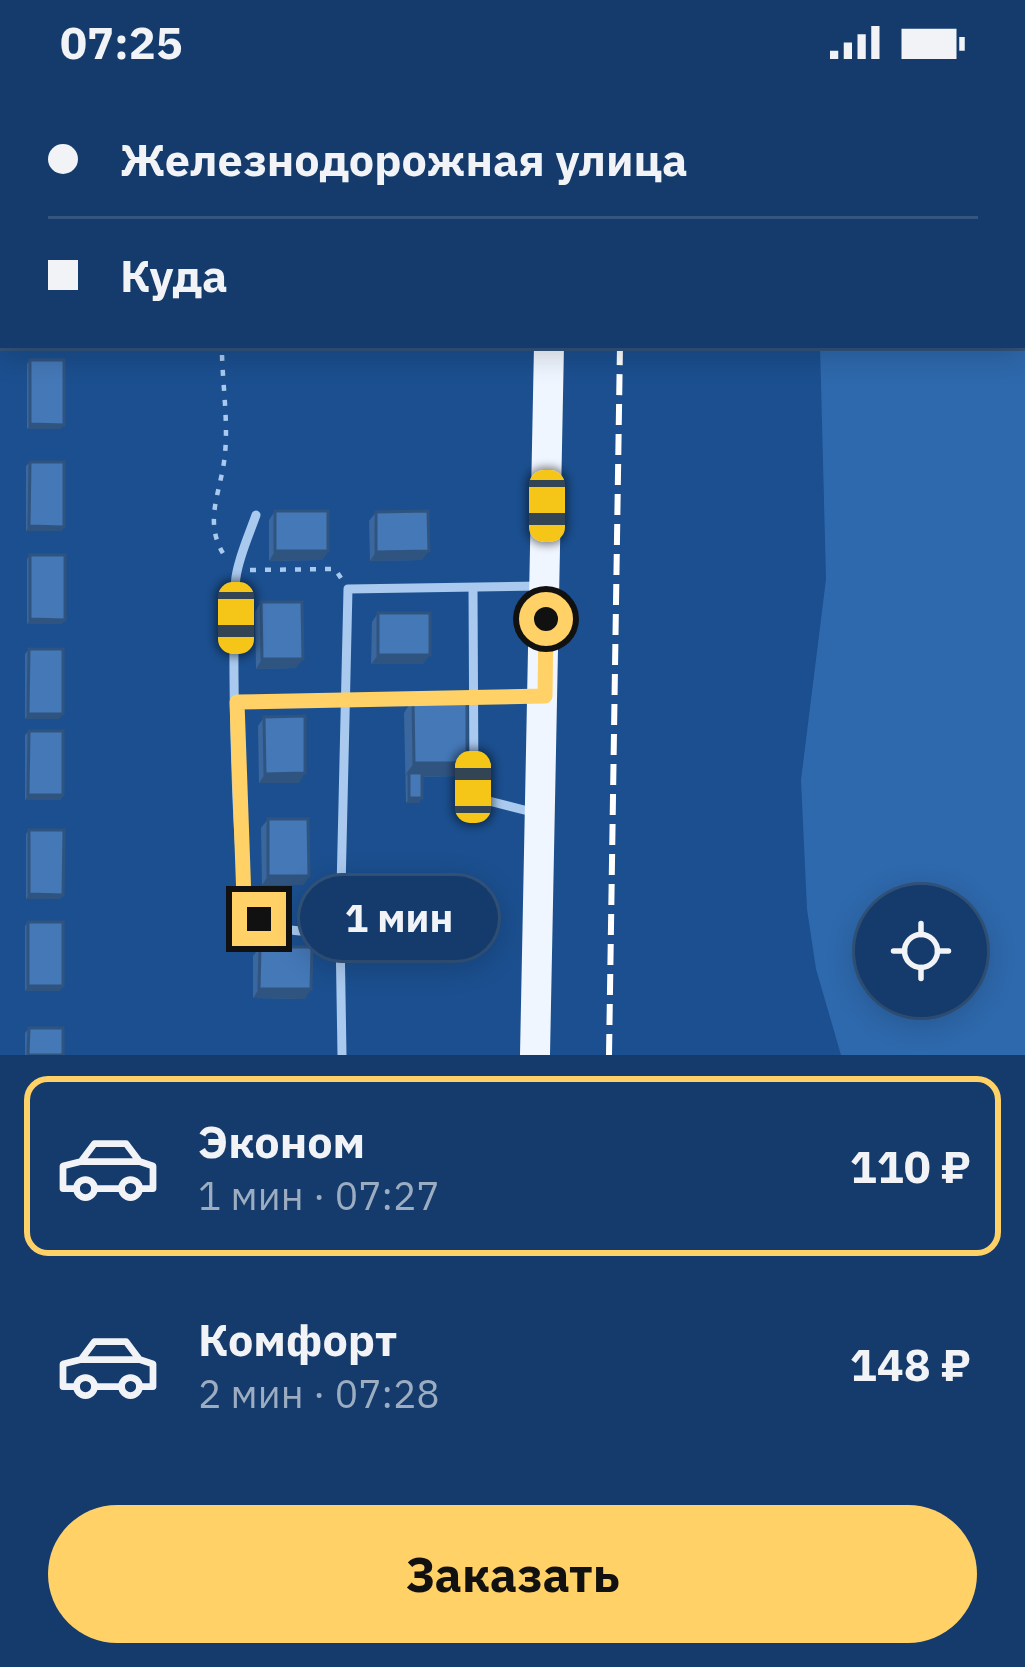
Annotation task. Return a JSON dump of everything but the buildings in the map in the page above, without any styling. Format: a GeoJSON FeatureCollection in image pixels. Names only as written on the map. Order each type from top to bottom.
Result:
{"type":"FeatureCollection","features":[{"type":"Feature","properties":{"kind":"main road"},"geometry":{"type":"LineString","coordinates":[[536,1055],[544,814],[548,348]]}},
{"type":"Feature","properties":{"kind":"lane"},"geometry":{"type":"LineString","coordinates":[[256,515],[237,573],[244,900],[259,919],[278,929],[340,932]]}},
{"type":"Feature","properties":{"kind":"lane"},"geometry":{"type":"LineString","coordinates":[[342,1055],[340,932],[349,589],[547,586]]}},
{"type":"Feature","properties":{"kind":"lane"},"geometry":{"type":"LineString","coordinates":[[473,588],[473,787],[481,799],[519,813],[544,814]]}},
{"type":"Feature","properties":{"kind":"lane"},"geometry":{"type":"LineString","coordinates":[[237,702],[545,696]]}},
{"type":"Feature","properties":{"kind":"path"},"geometry":{"type":"LineString","coordinates":[[219,348],[224,460],[213,502],[215,540],[237,573],[335,569],[349,589]]}},
{"type":"Feature","properties":{"kind":"shaded area"},"geometry":{"type":"Polygon","coordinates":[[[820,348],[1025,348],[1025,1055],[841,1055],[816,969],[807,909],[801,780],[826,579],[820,348]]]}},
{"type":"Feature","properties":{"kind":"railway"},"geometry":{"type":"LineString","coordinates":[[609,1055],[620,348]]}},
{"type":"Feature","properties":{"kind":"route"},"geometry":{"type":"LineString","coordinates":[[259,919],[244,900],[237,702],[545,696],[546,619]]}}]}
